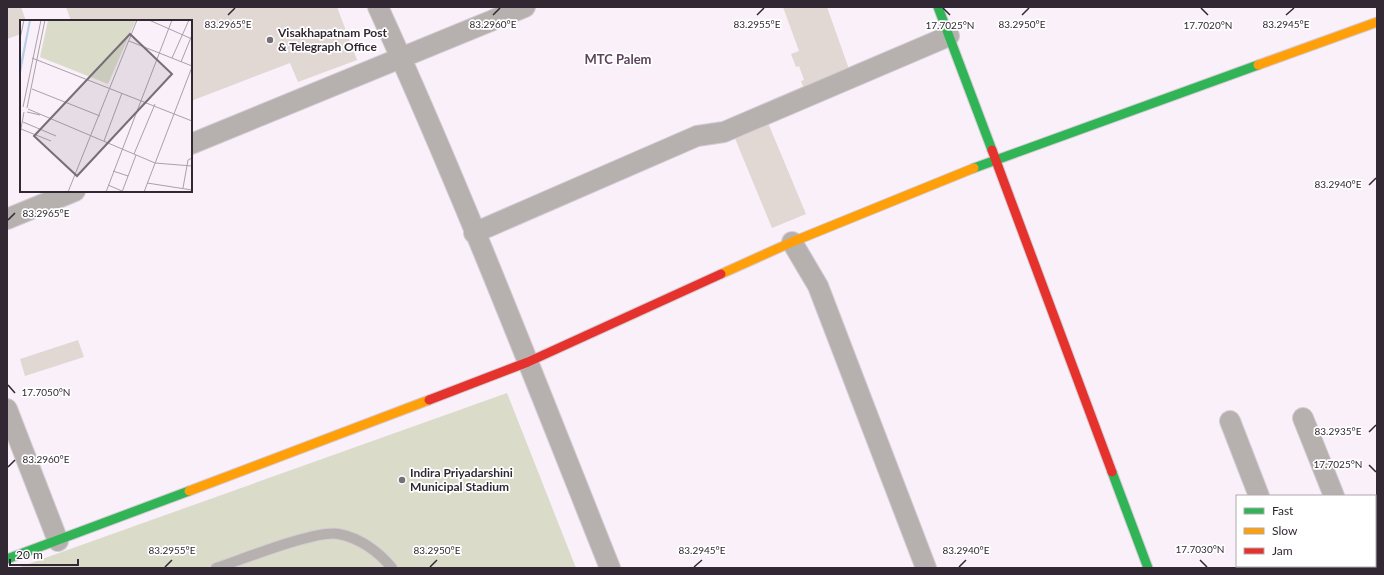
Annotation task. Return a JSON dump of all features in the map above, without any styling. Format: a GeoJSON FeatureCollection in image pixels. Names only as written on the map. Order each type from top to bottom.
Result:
{"type":"FeatureCollection","features":[{"type":"Feature","properties":{"kind":"main road"},"geometry":{"type":"LineString","coordinates":[[938,7],[1148,568]]}},
{"type":"Feature","properties":{"kind":"main road"},"geometry":{"type":"LineString","coordinates":[[7,559],[58,541],[528,362],[792,242],[995,159],[1377,22]]}},
{"type":"Feature","properties":{"kind":"street"},"geometry":{"type":"LineString","coordinates":[[378,7],[401,58],[528,362],[610,568]]}},
{"type":"Feature","properties":{"kind":"street"},"geometry":{"type":"LineString","coordinates":[[192,144],[525,7]]}},
{"type":"Feature","properties":{"kind":"street"},"geometry":{"type":"LineString","coordinates":[[474,233],[697,136],[724,132],[949,36]]}},
{"type":"Feature","properties":{"kind":"street"},"geometry":{"type":"LineString","coordinates":[[7,219],[73,192]]}},
{"type":"Feature","properties":{"kind":"street"},"geometry":{"type":"LineString","coordinates":[[792,242],[818,286],[926,568]]}},
{"type":"Feature","properties":{"kind":"street"},"geometry":{"type":"LineString","coordinates":[[7,409],[58,541]]}},
{"type":"Feature","properties":{"kind":"street"},"geometry":{"type":"LineString","coordinates":[[1303,418],[1334,495]]}},
{"type":"Feature","properties":{"kind":"street"},"geometry":{"type":"LineString","coordinates":[[1230,421],[1259,495]]}},
{"type":"Feature","properties":{"kind":"lane"},"geometry":{"type":"LineString","coordinates":[[216,568],[315,535],[338,534],[363,543],[384,558],[392,568]]}},
{"type":"Feature","properties":{"kind":"green space","name":"Indira Priyadarshini Municipal Stadium"},"geometry":{"type":"Polygon","coordinates":[[[507,393],[576,568],[17,568],[507,393]]]}},
{"type":"Feature","properties":{"kind":"building"},"geometry":{"type":"Polygon","coordinates":[[[7,7],[21,7],[26,20],[20,20],[20,34],[7,39],[7,7]]]}},
{"type":"Feature","properties":{"kind":"building","name":"Visakhapatnam Post & Telegraph Office"},"geometry":{"type":"Polygon","coordinates":[[[66,7],[337,7],[357,60],[298,82],[290,63],[192,101],[192,20],[71,20],[66,7]]]}},
{"type":"Feature","properties":{"kind":"building"},"geometry":{"type":"Polygon","coordinates":[[[783,7],[827,7],[850,72],[804,89],[801,81],[804,80],[799,66],[796,67],[791,54],[799,51],[783,7]]]}},
{"type":"Feature","properties":{"kind":"building"},"geometry":{"type":"Polygon","coordinates":[[[768,123],[806,214],[772,228],[734,136],[768,123]]]}},
{"type":"Feature","properties":{"kind":"building"},"geometry":{"type":"Polygon","coordinates":[[[78,340],[84,357],[25,376],[20,359],[78,340]]]}},
{"type":"Feature","properties":{"kind":"traffic: fast"},"geometry":{"type":"LineString","coordinates":[[938,7],[992,150]]}},
{"type":"Feature","properties":{"kind":"traffic: fast"},"geometry":{"type":"LineString","coordinates":[[974,168],[1258,65]]}},
{"type":"Feature","properties":{"kind":"traffic: fast"},"geometry":{"type":"LineString","coordinates":[[1112,472],[1148,568]]}},
{"type":"Feature","properties":{"kind":"traffic: fast"},"geometry":{"type":"LineString","coordinates":[[7,559],[189,491]]}},
{"type":"Feature","properties":{"kind":"traffic: slow"},"geometry":{"type":"LineString","coordinates":[[1258,65],[1377,22]]}},
{"type":"Feature","properties":{"kind":"traffic: slow"},"geometry":{"type":"LineString","coordinates":[[721,274],[792,242],[974,168]]}},
{"type":"Feature","properties":{"kind":"traffic: slow"},"geometry":{"type":"LineString","coordinates":[[189,491],[429,400]]}},
{"type":"Feature","properties":{"kind":"traffic: jam"},"geometry":{"type":"LineString","coordinates":[[992,150],[1112,472]]}},
{"type":"Feature","properties":{"kind":"traffic: jam"},"geometry":{"type":"LineString","coordinates":[[429,400],[528,362],[721,274]]}},
{"type":"Feature","properties":{"kind":"place","name":"Visakhapatnam Post & Telegraph Office"},"geometry":{"type":"Point","coordinates":[270,40]}},
{"type":"Feature","properties":{"kind":"place","name":"Indira Priyadarshini Municipal Stadium"},"geometry":{"type":"Point","coordinates":[402,480]}},
{"type":"Feature","properties":{"kind":"district","name":"MTC Palem"},"geometry":{"type":"Point","coordinates":[618,59]}}]}
